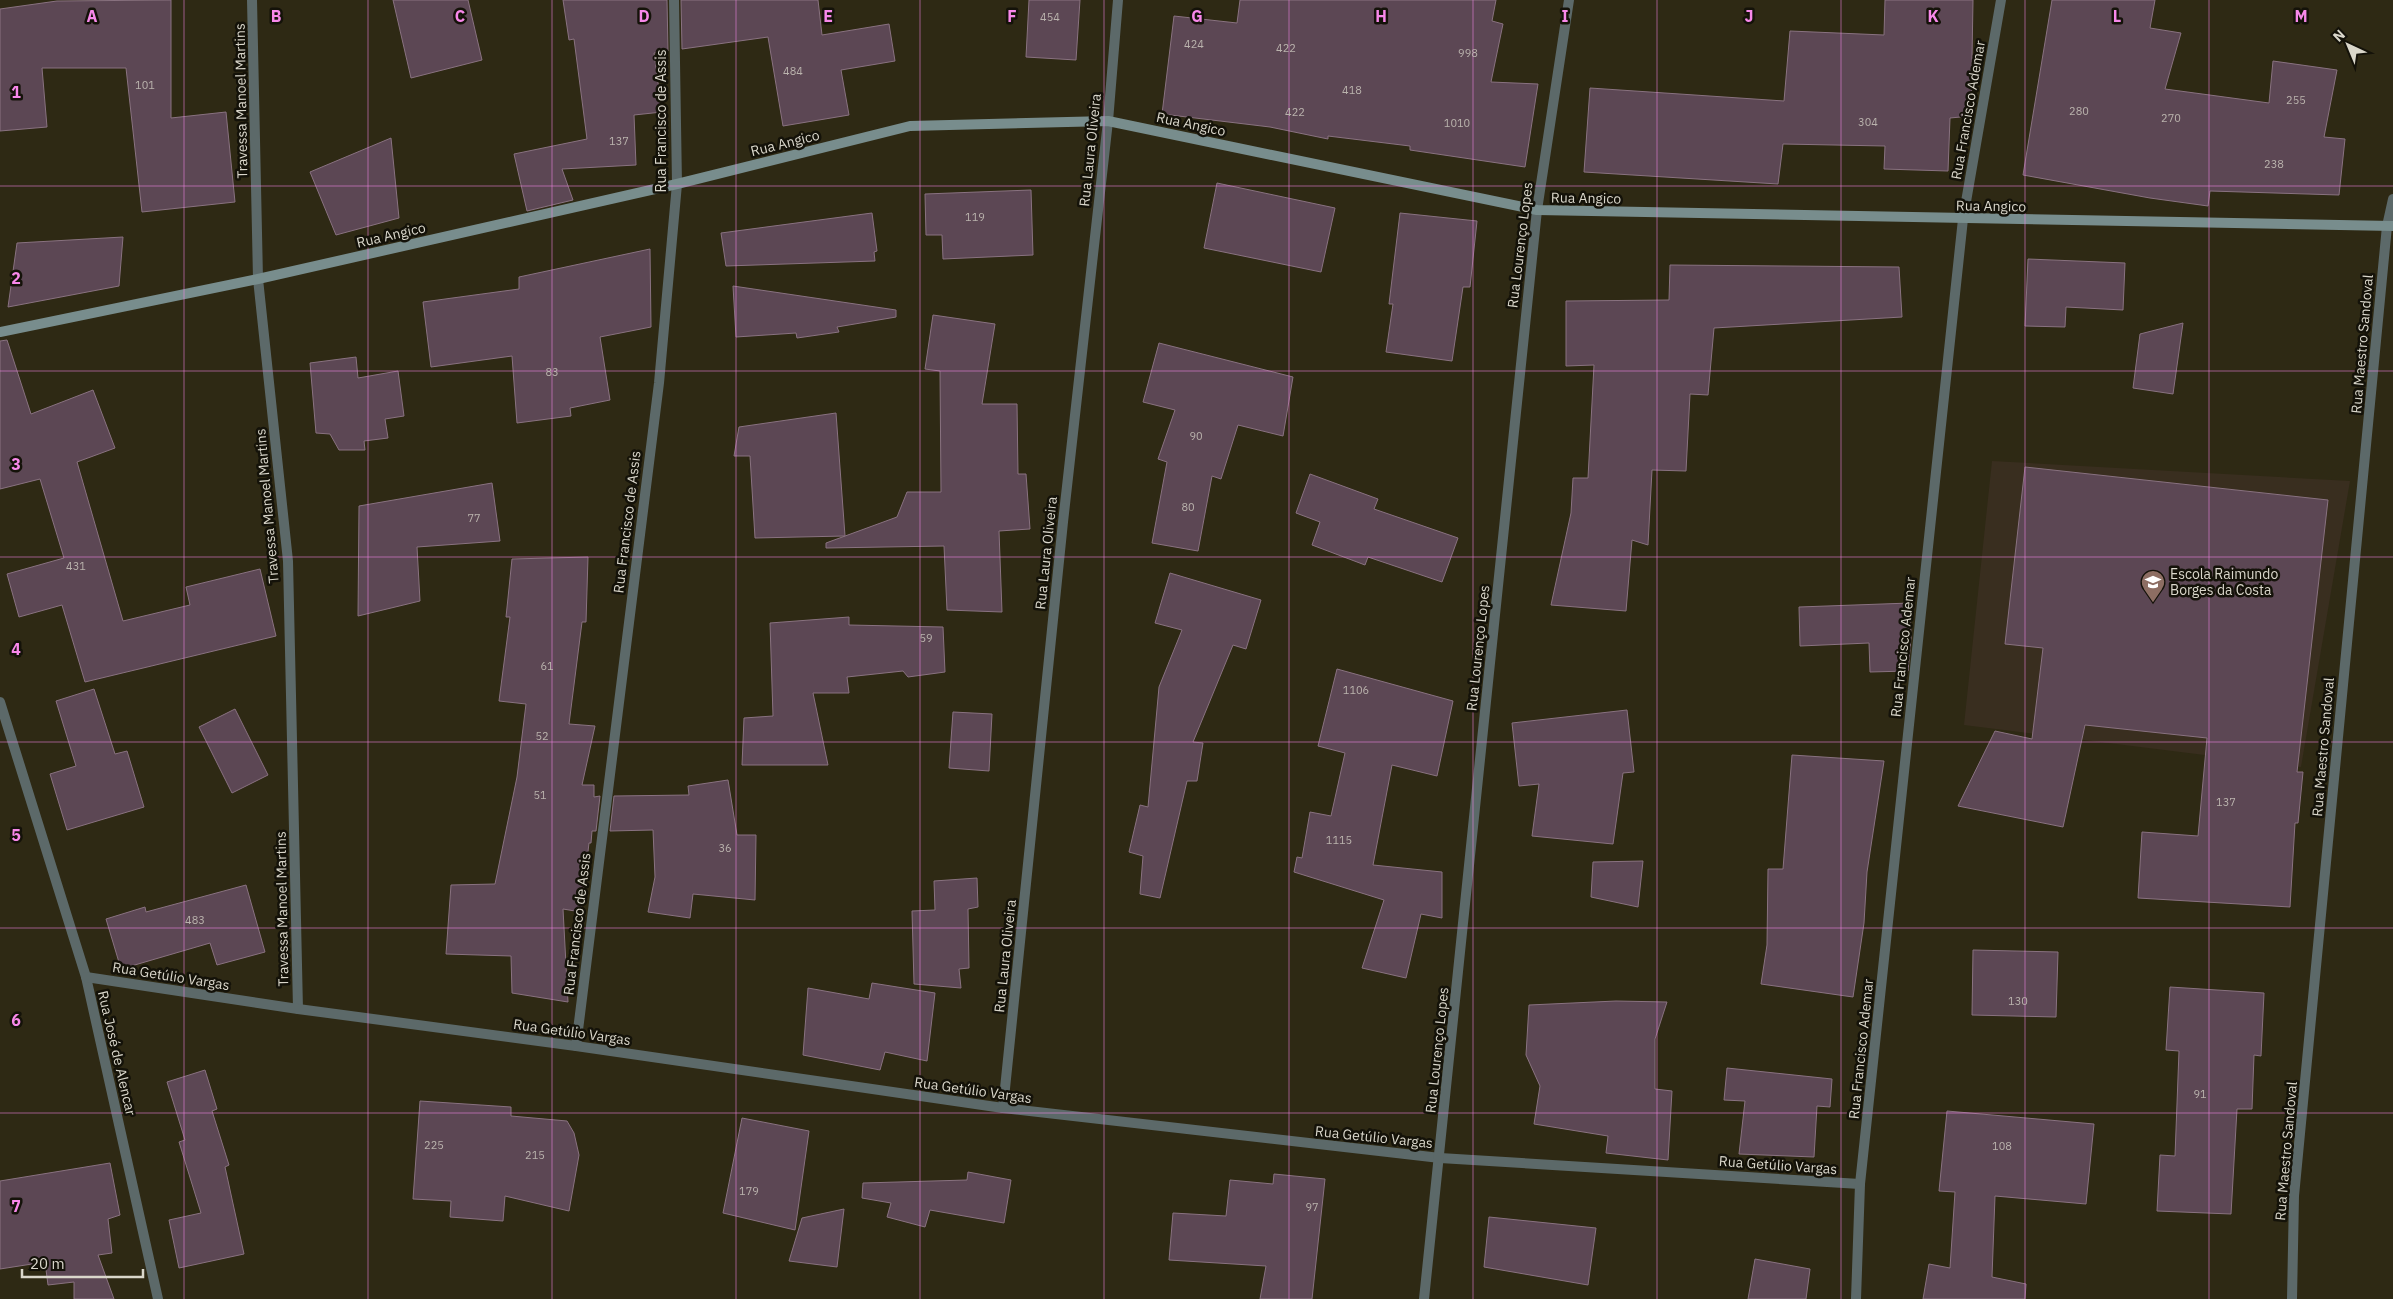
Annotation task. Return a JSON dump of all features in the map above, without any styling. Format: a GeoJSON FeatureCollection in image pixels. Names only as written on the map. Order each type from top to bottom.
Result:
{"type":"FeatureCollection","features":[{"type":"Feature","properties":{"kind":"street","name":"Travessa Manoel Martins"},"geometry":{"type":"LineString","coordinates":[[252,0],[258,279],[288,561],[298,1010]]}},
{"type":"Feature","properties":{"kind":"street","name":"Rua Francisco de Assis"},"geometry":{"type":"LineString","coordinates":[[576,1046],[659,383],[677,184],[674,0]]}},
{"type":"Feature","properties":{"kind":"street","name":"Rua Laura Oliveira"},"geometry":{"type":"LineString","coordinates":[[1003,1108],[1063,522],[1108,121],[1118,0]]}},
{"type":"Feature","properties":{"kind":"street","name":"Rua Lourenço Lopes"},"geometry":{"type":"LineString","coordinates":[[1424,1299],[1537,210],[1569,0]]}},
{"type":"Feature","properties":{"kind":"street","name":"Rua Francisco Ademar"},"geometry":{"type":"LineString","coordinates":[[1856,1299],[1860,1184],[1963,219],[2001,0]]}},
{"type":"Feature","properties":{"kind":"street","name":"Rua Angico"},"geometry":{"type":"LineString","coordinates":[[0,332],[258,279],[677,184],[910,126],[1108,121],[1537,210],[2390,226]]}},
{"type":"Feature","properties":{"kind":"street","name":"Rua Maestro Sandoval"},"geometry":{"type":"LineString","coordinates":[[2292,1299],[2294,1196],[2393,199]]}},
{"type":"Feature","properties":{"kind":"street","name":"Rua José de Alencar"},"geometry":{"type":"LineString","coordinates":[[0,702],[86,977],[158,1299]]}},
{"type":"Feature","properties":{"kind":"street","name":"Rua Getúlio Vargas"},"geometry":{"type":"LineString","coordinates":[[86,977],[298,1010],[576,1046],[1003,1108],[1440,1158],[1860,1184]]}},
{"type":"Feature","properties":{"kind":"shaded area","name":"Escola Raimundo Borges da Costa"},"geometry":{"type":"Polygon","coordinates":[[[1992,461],[2350,481],[2301,767],[1964,725],[1992,461]]]}},
{"type":"Feature","properties":{"kind":"building"},"geometry":{"type":"Polygon","coordinates":[[[171,0],[171,118],[226,112],[235,202],[142,212],[126,68],[42,68],[47,127],[0,131],[0,9],[57,1],[171,0]]]}},
{"type":"Feature","properties":{"kind":"building"},"geometry":{"type":"Polygon","coordinates":[[[393,0],[468,0],[482,60],[411,78],[393,0]]]}},
{"type":"Feature","properties":{"kind":"building"},"geometry":{"type":"Polygon","coordinates":[[[563,0],[667,0],[668,51],[654,53],[662,112],[634,115],[636,165],[562,169],[573,200],[527,211],[514,154],[587,139],[574,39],[569,40],[563,0]]]}},
{"type":"Feature","properties":{"kind":"building"},"geometry":{"type":"Polygon","coordinates":[[[681,0],[818,0],[822,35],[889,24],[895,61],[841,70],[849,115],[783,126],[768,37],[682,49],[681,0]]]}},
{"type":"Feature","properties":{"kind":"building"},"geometry":{"type":"Polygon","coordinates":[[[1029,0],[1080,0],[1076,60],[1026,57],[1029,0]]]}},
{"type":"Feature","properties":{"kind":"building"},"geometry":{"type":"Polygon","coordinates":[[[1240,0],[1496,0],[1492,21],[1503,24],[1491,82],[1538,84],[1525,167],[1410,150],[1410,146],[1328,136],[1328,139],[1270,127],[1162,114],[1174,16],[1237,23],[1240,0]]]}},
{"type":"Feature","properties":{"kind":"building"},"geometry":{"type":"Polygon","coordinates":[[[1885,0],[1973,0],[1971,116],[1950,118],[1948,171],[1884,169],[1885,146],[1783,144],[1778,184],[1584,172],[1590,88],[1784,101],[1790,31],[1884,35],[1885,0]]]}},
{"type":"Feature","properties":{"kind":"building"},"geometry":{"type":"Polygon","coordinates":[[[2052,0],[2155,0],[2150,28],[2181,33],[2165,89],[2269,103],[2273,61],[2337,70],[2324,137],[2345,139],[2339,195],[2210,191],[2208,206],[2150,198],[2023,175],[2052,0]]]}},
{"type":"Feature","properties":{"kind":"building"},"geometry":{"type":"Polygon","coordinates":[[[391,138],[399,218],[336,235],[310,172],[391,138]]]}},
{"type":"Feature","properties":{"kind":"building"},"geometry":{"type":"Polygon","coordinates":[[[1217,183],[1335,208],[1321,272],[1204,248],[1217,183]]]}},
{"type":"Feature","properties":{"kind":"building"},"geometry":{"type":"Polygon","coordinates":[[[1031,190],[1033,255],[943,259],[942,235],[926,235],[925,194],[1031,190]]]}},
{"type":"Feature","properties":{"kind":"building"},"geometry":{"type":"Polygon","coordinates":[[[872,213],[877,251],[874,252],[875,261],[726,266],[721,233],[872,213]]]}},
{"type":"Feature","properties":{"kind":"building"},"geometry":{"type":"Polygon","coordinates":[[[1400,213],[1477,221],[1470,287],[1463,287],[1452,361],[1386,352],[1393,304],[1389,304],[1400,213]]]}},
{"type":"Feature","properties":{"kind":"building"},"geometry":{"type":"Polygon","coordinates":[[[123,237],[119,286],[8,307],[17,243],[123,237]]]}},
{"type":"Feature","properties":{"kind":"building"},"geometry":{"type":"Polygon","coordinates":[[[650,249],[651,327],[600,337],[610,400],[570,408],[571,416],[517,423],[512,356],[431,367],[423,302],[519,289],[519,277],[650,249]]]}},
{"type":"Feature","properties":{"kind":"building"},"geometry":{"type":"Polygon","coordinates":[[[2028,259],[2125,263],[2123,310],[2066,307],[2065,327],[2025,326],[2028,259]]]}},
{"type":"Feature","properties":{"kind":"building"},"geometry":{"type":"Polygon","coordinates":[[[1670,265],[1899,267],[1902,317],[1714,328],[1708,395],[1690,394],[1686,471],[1652,470],[1648,545],[1632,540],[1626,611],[1551,605],[1571,513],[1573,478],[1588,478],[1594,365],[1566,366],[1566,301],[1669,300],[1670,265]]]}},
{"type":"Feature","properties":{"kind":"building"},"geometry":{"type":"Polygon","coordinates":[[[733,286],[896,310],[896,317],[837,327],[839,332],[797,338],[796,333],[736,337],[733,286]]]}},
{"type":"Feature","properties":{"kind":"building"},"geometry":{"type":"Polygon","coordinates":[[[933,315],[995,324],[982,404],[1017,404],[1018,474],[1026,474],[1030,529],[999,531],[1002,612],[947,610],[944,546],[826,548],[826,543],[897,517],[907,492],[941,492],[940,371],[925,369],[933,315]]]}},
{"type":"Feature","properties":{"kind":"building"},"geometry":{"type":"Polygon","coordinates":[[[2183,323],[2173,394],[2133,388],[2140,334],[2183,323]]]}},
{"type":"Feature","properties":{"kind":"building"},"geometry":{"type":"Polygon","coordinates":[[[7,340],[31,414],[93,390],[115,448],[77,462],[123,621],[190,605],[186,587],[260,569],[276,636],[85,682],[62,605],[19,617],[7,574],[64,558],[40,479],[0,489],[0,341],[7,340]]]}},
{"type":"Feature","properties":{"kind":"building"},"geometry":{"type":"Polygon","coordinates":[[[1159,343],[1293,377],[1283,436],[1238,425],[1221,479],[1212,476],[1198,551],[1152,543],[1167,462],[1158,459],[1175,410],[1143,402],[1159,343]]]}},
{"type":"Feature","properties":{"kind":"building"},"geometry":{"type":"Polygon","coordinates":[[[356,357],[358,378],[398,371],[404,416],[385,419],[388,438],[364,441],[365,450],[339,450],[330,434],[316,433],[310,363],[356,357]]]}},
{"type":"Feature","properties":{"kind":"building"},"geometry":{"type":"Polygon","coordinates":[[[836,413],[845,536],[755,538],[750,456],[734,456],[739,427],[836,413]]]}},
{"type":"Feature","properties":{"kind":"building","name":"Escola Raimundo Borges da Costa"},"geometry":{"type":"Polygon","coordinates":[[[2025,467],[2328,500],[2297,772],[2303,772],[2298,823],[2295,823],[2290,907],[2138,898],[2142,832],[2198,836],[2207,738],[2085,725],[2063,827],[1958,806],[1995,731],[2032,739],[2043,648],[2005,644],[2025,467]]]}},
{"type":"Feature","properties":{"kind":"building"},"geometry":{"type":"Polygon","coordinates":[[[1310,474],[1378,499],[1374,509],[1458,538],[1442,582],[1368,557],[1365,565],[1312,545],[1320,522],[1296,513],[1310,474]]]}},
{"type":"Feature","properties":{"kind":"building"},"geometry":{"type":"Polygon","coordinates":[[[492,483],[500,541],[417,547],[420,601],[358,616],[359,506],[492,483]]]}},
{"type":"Feature","properties":{"kind":"building"},"geometry":{"type":"Polygon","coordinates":[[[588,557],[586,622],[582,622],[569,724],[595,726],[582,785],[594,785],[594,797],[600,796],[596,831],[592,831],[591,843],[589,843],[581,912],[563,909],[568,1002],[512,993],[511,956],[446,954],[451,885],[495,884],[517,777],[526,704],[499,701],[510,617],[506,617],[512,559],[588,557]]]}},
{"type":"Feature","properties":{"kind":"building"},"geometry":{"type":"Polygon","coordinates":[[[1170,573],[1261,600],[1246,649],[1233,645],[1193,742],[1203,743],[1197,781],[1187,781],[1160,898],[1140,894],[1143,856],[1129,852],[1140,805],[1148,807],[1159,687],[1182,630],[1155,623],[1170,573]]]}},
{"type":"Feature","properties":{"kind":"building"},"geometry":{"type":"Polygon","coordinates":[[[1910,603],[1911,638],[1908,671],[1870,672],[1869,643],[1800,646],[1799,607],[1910,603]]]}},
{"type":"Feature","properties":{"kind":"building"},"geometry":{"type":"Polygon","coordinates":[[[849,617],[849,625],[943,627],[945,672],[908,677],[903,671],[847,677],[849,693],[813,693],[828,765],[742,765],[744,718],[773,716],[770,623],[849,617]]]}},
{"type":"Feature","properties":{"kind":"building"},"geometry":{"type":"Polygon","coordinates":[[[1337,669],[1453,701],[1437,776],[1392,765],[1373,865],[1442,872],[1442,918],[1421,914],[1406,978],[1362,968],[1384,900],[1294,872],[1297,857],[1302,858],[1310,812],[1331,816],[1345,753],[1318,746],[1337,669]]]}},
{"type":"Feature","properties":{"kind":"building"},"geometry":{"type":"Polygon","coordinates":[[[94,689],[115,754],[127,751],[144,807],[67,830],[50,774],[76,766],[56,701],[94,689]]]}},
{"type":"Feature","properties":{"kind":"building"},"geometry":{"type":"Polygon","coordinates":[[[235,709],[268,775],[232,793],[199,727],[235,709]]]}},
{"type":"Feature","properties":{"kind":"building"},"geometry":{"type":"Polygon","coordinates":[[[1627,710],[1634,772],[1623,773],[1613,844],[1532,836],[1539,784],[1519,786],[1512,723],[1627,710]]]}},
{"type":"Feature","properties":{"kind":"building"},"geometry":{"type":"Polygon","coordinates":[[[953,712],[992,714],[989,771],[949,768],[953,712]]]}},
{"type":"Feature","properties":{"kind":"building"},"geometry":{"type":"Polygon","coordinates":[[[1792,755],[1884,761],[1867,872],[1864,923],[1853,997],[1761,984],[1767,945],[1768,869],[1783,869],[1792,755]]]}},
{"type":"Feature","properties":{"kind":"building"},"geometry":{"type":"Polygon","coordinates":[[[728,780],[737,835],[756,835],[755,900],[693,894],[690,918],[648,912],[655,877],[653,830],[610,831],[614,796],[689,795],[688,786],[728,780]]]}},
{"type":"Feature","properties":{"kind":"building"},"geometry":{"type":"Polygon","coordinates":[[[1643,861],[1638,907],[1591,897],[1593,862],[1643,861]]]}},
{"type":"Feature","properties":{"kind":"building"},"geometry":{"type":"Polygon","coordinates":[[[977,878],[978,907],[968,909],[969,968],[959,969],[961,988],[914,984],[912,911],[935,910],[934,881],[977,878]]]}},
{"type":"Feature","properties":{"kind":"building"},"geometry":{"type":"Polygon","coordinates":[[[246,885],[265,952],[217,965],[210,943],[121,969],[106,919],[145,907],[146,912],[246,885]]]}},
{"type":"Feature","properties":{"kind":"building"},"geometry":{"type":"Polygon","coordinates":[[[1973,950],[2058,952],[2056,1017],[1972,1015],[1973,950]]]}},
{"type":"Feature","properties":{"kind":"building"},"geometry":{"type":"Polygon","coordinates":[[[872,983],[935,993],[927,1061],[885,1052],[880,1070],[803,1055],[808,988],[869,999],[872,983]]]}},
{"type":"Feature","properties":{"kind":"building"},"geometry":{"type":"Polygon","coordinates":[[[2170,987],[2264,993],[2261,1056],[2254,1055],[2252,1109],[2237,1109],[2231,1214],[2157,1211],[2160,1155],[2175,1156],[2179,1051],[2166,1050],[2170,987]]]}},
{"type":"Feature","properties":{"kind":"building"},"geometry":{"type":"Polygon","coordinates":[[[1616,1001],[1667,1002],[1655,1039],[1655,1089],[1672,1091],[1668,1160],[1606,1153],[1608,1136],[1534,1124],[1540,1086],[1526,1055],[1529,1005],[1616,1001]]]}},
{"type":"Feature","properties":{"kind":"building"},"geometry":{"type":"Polygon","coordinates":[[[1727,1068],[1832,1079],[1830,1107],[1817,1106],[1814,1157],[1739,1154],[1745,1101],[1724,1100],[1727,1068]]]}},
{"type":"Feature","properties":{"kind":"building"},"geometry":{"type":"Polygon","coordinates":[[[205,1070],[217,1109],[212,1111],[229,1165],[225,1167],[244,1254],[179,1268],[169,1220],[201,1213],[179,1142],[185,1140],[167,1082],[205,1070]]]}},
{"type":"Feature","properties":{"kind":"building"},"geometry":{"type":"Polygon","coordinates":[[[420,1101],[511,1107],[511,1116],[567,1121],[574,1133],[579,1155],[569,1211],[505,1196],[503,1221],[450,1217],[451,1201],[413,1199],[420,1101]]]}},
{"type":"Feature","properties":{"kind":"building"},"geometry":{"type":"Polygon","coordinates":[[[1947,1111],[2094,1124],[2086,1204],[1995,1196],[1992,1277],[2026,1284],[2025,1299],[1923,1299],[1929,1264],[1950,1268],[1955,1192],[1939,1191],[1947,1111]]]}},
{"type":"Feature","properties":{"kind":"building"},"geometry":{"type":"Polygon","coordinates":[[[742,1118],[809,1131],[795,1230],[723,1213],[742,1118]]]}},
{"type":"Feature","properties":{"kind":"building"},"geometry":{"type":"Polygon","coordinates":[[[110,1163],[120,1215],[108,1219],[112,1253],[98,1255],[114,1299],[74,1299],[74,1282],[48,1285],[45,1262],[0,1269],[0,1181],[110,1163]]]}},
{"type":"Feature","properties":{"kind":"building"},"geometry":{"type":"Polygon","coordinates":[[[968,1172],[1011,1180],[1004,1223],[930,1210],[925,1227],[887,1217],[891,1203],[862,1198],[863,1183],[967,1180],[968,1172]]]}},
{"type":"Feature","properties":{"kind":"building"},"geometry":{"type":"Polygon","coordinates":[[[1274,1174],[1325,1179],[1312,1299],[1260,1299],[1266,1266],[1169,1260],[1173,1213],[1226,1216],[1230,1180],[1273,1184],[1274,1174]]]}},
{"type":"Feature","properties":{"kind":"building"},"geometry":{"type":"Polygon","coordinates":[[[844,1209],[837,1267],[789,1261],[802,1218],[844,1209]]]}},
{"type":"Feature","properties":{"kind":"building"},"geometry":{"type":"Polygon","coordinates":[[[1489,1217],[1596,1228],[1588,1285],[1484,1267],[1489,1217]]]}},
{"type":"Feature","properties":{"kind":"building"},"geometry":{"type":"Polygon","coordinates":[[[1755,1259],[1810,1269],[1806,1299],[1748,1299],[1755,1259]]]}},
{"type":"Feature","properties":{"kind":"place","name":"Escola Raimundo Borges da Costa"},"geometry":{"type":"Point","coordinates":[2153,603]}}]}
